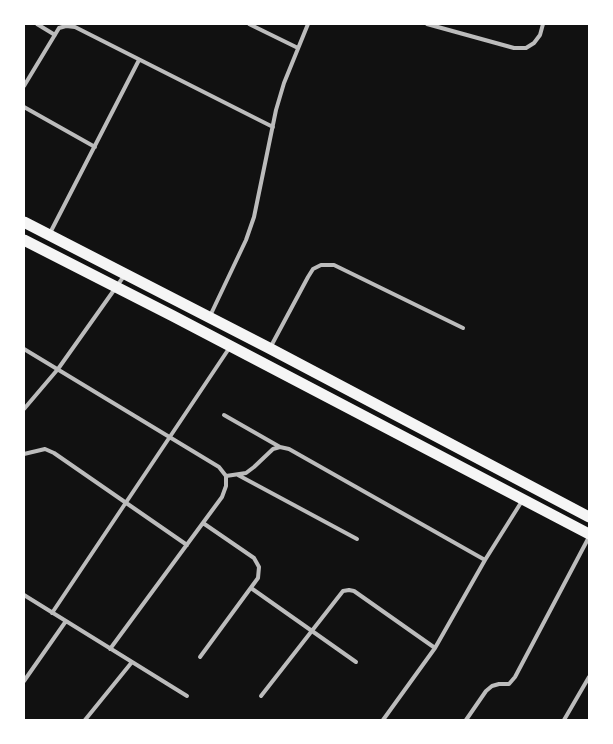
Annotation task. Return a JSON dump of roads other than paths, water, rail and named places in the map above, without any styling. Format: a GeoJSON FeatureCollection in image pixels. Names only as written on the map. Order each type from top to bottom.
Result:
{"type":"FeatureCollection","features":[{"type":"Feature","properties":{"kind":"highway"},"geometry":{"type":"LineString","coordinates":[[24,222],[210,317],[589,517]]}},
{"type":"Feature","properties":{"kind":"highway"},"geometry":{"type":"LineString","coordinates":[[24,240],[231,347],[589,536]]}},
{"type":"Feature","properties":{"kind":"street"},"geometry":{"type":"LineString","coordinates":[[37,24],[55,35]]}},
{"type":"Feature","properties":{"kind":"street"},"geometry":{"type":"LineString","coordinates":[[249,24],[298,48]]}},
{"type":"Feature","properties":{"kind":"street"},"geometry":{"type":"LineString","coordinates":[[210,317],[246,240],[254,217],[284,83],[308,24]]}},
{"type":"Feature","properties":{"kind":"street"},"geometry":{"type":"LineString","coordinates":[[427,24],[514,48],[526,48],[534,44],[540,35],[543,24]]}},
{"type":"Feature","properties":{"kind":"street"},"geometry":{"type":"LineString","coordinates":[[24,86],[59,28],[66,26],[75,27],[273,127]]}},
{"type":"Feature","properties":{"kind":"street"},"geometry":{"type":"LineString","coordinates":[[49,234],[139,60]]}},
{"type":"Feature","properties":{"kind":"street"},"geometry":{"type":"LineString","coordinates":[[24,108],[95,147]]}},
{"type":"Feature","properties":{"kind":"street"},"geometry":{"type":"LineString","coordinates":[[269,348],[308,277],[313,270],[321,265],[334,265],[463,328]]}},
{"type":"Feature","properties":{"kind":"street"},"geometry":{"type":"LineString","coordinates":[[24,409],[58,369],[117,288],[125,274]]}},
{"type":"Feature","properties":{"kind":"street"},"geometry":{"type":"LineString","coordinates":[[52,613],[231,347]]}},
{"type":"Feature","properties":{"kind":"street"},"geometry":{"type":"LineString","coordinates":[[24,349],[219,466],[226,476],[226,486],[222,497],[110,649]]}},
{"type":"Feature","properties":{"kind":"street"},"geometry":{"type":"LineString","coordinates":[[224,415],[280,447],[289,449],[485,560]]}},
{"type":"Feature","properties":{"kind":"street"},"geometry":{"type":"LineString","coordinates":[[226,476],[246,473],[273,448],[280,447]]}},
{"type":"Feature","properties":{"kind":"street"},"geometry":{"type":"LineString","coordinates":[[24,454],[45,449],[54,453],[187,545]]}},
{"type":"Feature","properties":{"kind":"street"},"geometry":{"type":"LineString","coordinates":[[238,475],[357,540]]}},
{"type":"Feature","properties":{"kind":"street"},"geometry":{"type":"LineString","coordinates":[[383,720],[435,648],[485,560],[522,500]]}},
{"type":"Feature","properties":{"kind":"street"},"geometry":{"type":"LineString","coordinates":[[200,657],[258,578],[259,567],[254,558],[203,523]]}},
{"type":"Feature","properties":{"kind":"street"},"geometry":{"type":"LineString","coordinates":[[466,720],[486,691],[492,686],[509,684],[516,678],[589,536]]}},
{"type":"Feature","properties":{"kind":"street"},"geometry":{"type":"LineString","coordinates":[[251,588],[356,662]]}},
{"type":"Feature","properties":{"kind":"street"},"geometry":{"type":"LineString","coordinates":[[261,696],[343,591],[349,590],[354,592],[435,648]]}},
{"type":"Feature","properties":{"kind":"street"},"geometry":{"type":"LineString","coordinates":[[24,595],[187,696]]}},
{"type":"Feature","properties":{"kind":"street"},"geometry":{"type":"LineString","coordinates":[[24,682],[66,621]]}},
{"type":"Feature","properties":{"kind":"street"},"geometry":{"type":"LineString","coordinates":[[85,720],[132,662]]}},
{"type":"Feature","properties":{"kind":"street"},"geometry":{"type":"LineString","coordinates":[[564,720],[589,677]]}}]}
